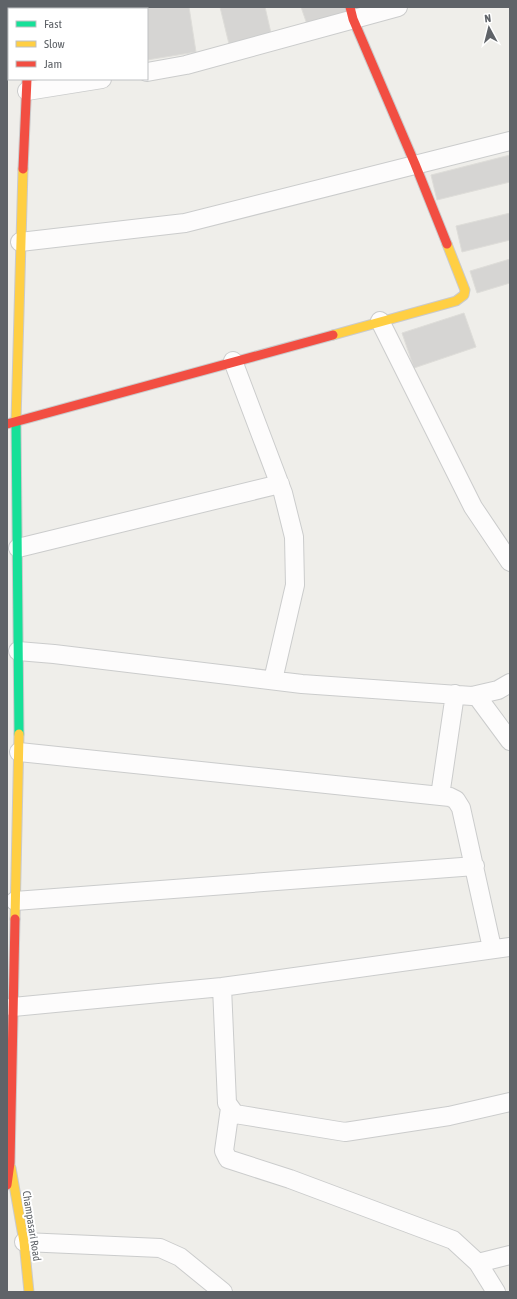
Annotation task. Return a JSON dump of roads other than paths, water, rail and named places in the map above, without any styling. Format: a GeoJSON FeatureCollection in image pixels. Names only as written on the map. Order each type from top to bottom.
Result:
{"type":"FeatureCollection","features":[{"type":"Feature","properties":{"kind":"main road"},"geometry":{"type":"LineString","coordinates":[[12,423],[380,320],[456,301],[461,298],[465,293],[415,164],[351,13]]}},
{"type":"Feature","properties":{"kind":"main road","name":"Champasari Road"},"geometry":{"type":"LineString","coordinates":[[7,1185],[19,752],[18,548],[12,423],[27,85]]}},
{"type":"Feature","properties":{"kind":"main road","name":"Champasari Road"},"geometry":{"type":"LineString","coordinates":[[8,1163],[24,1242],[28,1292]]}},
{"type":"Feature","properties":{"kind":"street"},"geometry":{"type":"LineString","coordinates":[[148,72],[186,65],[351,13],[398,7]]}},
{"type":"Feature","properties":{"kind":"street"},"geometry":{"type":"LineString","coordinates":[[27,85],[90,80]]}},
{"type":"Feature","properties":{"kind":"street"},"geometry":{"type":"LineString","coordinates":[[20,242],[185,223],[510,141]]}},
{"type":"Feature","properties":{"kind":"street"},"geometry":{"type":"LineString","coordinates":[[380,320],[473,507],[510,562]]}},
{"type":"Feature","properties":{"kind":"street"},"geometry":{"type":"LineString","coordinates":[[233,361],[280,484],[294,537],[296,572],[295,585],[273,680]]}},
{"type":"Feature","properties":{"kind":"street"},"geometry":{"type":"LineString","coordinates":[[18,548],[280,484]]}},
{"type":"Feature","properties":{"kind":"street"},"geometry":{"type":"LineString","coordinates":[[18,651],[273,680],[455,694],[476,695],[498,690],[510,683]]}},
{"type":"Feature","properties":{"kind":"street"},"geometry":{"type":"LineString","coordinates":[[440,796],[455,694]]}},
{"type":"Feature","properties":{"kind":"street"},"geometry":{"type":"LineString","coordinates":[[476,695],[510,741]]}},
{"type":"Feature","properties":{"kind":"street"},"geometry":{"type":"LineString","coordinates":[[19,752],[450,797],[456,800],[462,808],[492,948]]}},
{"type":"Feature","properties":{"kind":"street"},"geometry":{"type":"LineString","coordinates":[[15,901],[475,866]]}},
{"type":"Feature","properties":{"kind":"street"},"geometry":{"type":"LineString","coordinates":[[13,1007],[222,987],[492,948],[510,947]]}},
{"type":"Feature","properties":{"kind":"street"},"geometry":{"type":"LineString","coordinates":[[222,987],[227,1103],[235,1114],[239,1116],[345,1132],[449,1116],[510,1102]]}},
{"type":"Feature","properties":{"kind":"street"},"geometry":{"type":"LineString","coordinates":[[230,1108],[224,1151],[228,1159],[290,1179],[453,1240],[478,1263],[496,1292]]}},
{"type":"Feature","properties":{"kind":"street"},"geometry":{"type":"LineString","coordinates":[[24,1242],[160,1248],[180,1257],[223,1292]]}},
{"type":"Feature","properties":{"kind":"street"},"geometry":{"type":"LineString","coordinates":[[478,1263],[510,1255]]}}]}
